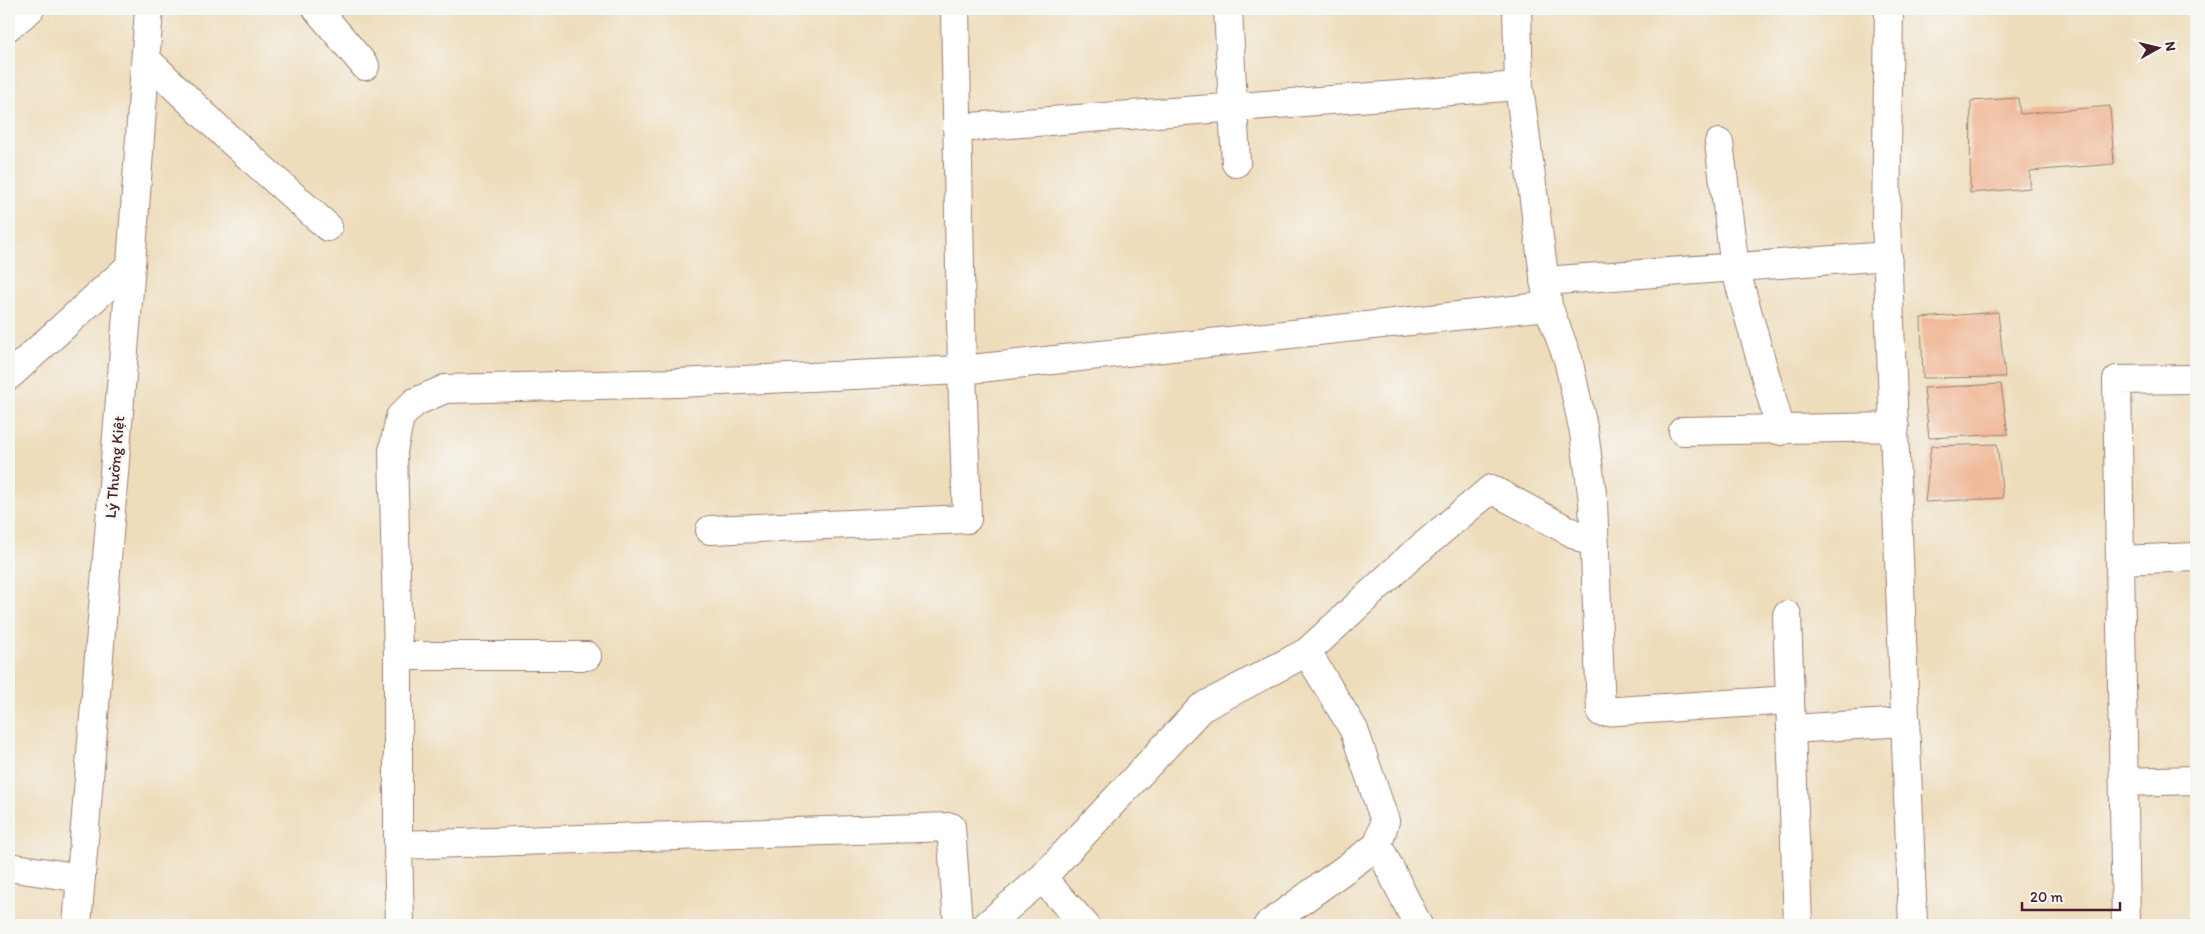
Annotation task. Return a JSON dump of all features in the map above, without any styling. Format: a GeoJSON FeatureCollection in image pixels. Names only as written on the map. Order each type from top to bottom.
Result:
{"type":"FeatureCollection","features":[{"type":"Feature","properties":{"kind":"street"},"geometry":{"type":"LineString","coordinates":[[9,26],[30,9]]}},
{"type":"Feature","properties":{"kind":"street","name":"Lý Thường Kiệt"},"geometry":{"type":"LineString","coordinates":[[77,925],[131,265],[149,9]]}},
{"type":"Feature","properties":{"kind":"street"},"geometry":{"type":"LineString","coordinates":[[317,9],[365,66]]}},
{"type":"Feature","properties":{"kind":"street"},"geometry":{"type":"LineString","coordinates":[[710,530],[967,519],[955,9]]}},
{"type":"Feature","properties":{"kind":"street"},"geometry":{"type":"LineString","coordinates":[[1228,9],[1236,164]]}},
{"type":"Feature","properties":{"kind":"street"},"geometry":{"type":"LineString","coordinates":[[1517,9],[1519,86],[1546,293],[1568,359],[1584,432],[1593,501],[1602,712],[1790,700]]}},
{"type":"Feature","properties":{"kind":"street"},"geometry":{"type":"LineString","coordinates":[[1889,9],[1886,220],[1913,925]]}},
{"type":"Feature","properties":{"kind":"street"},"geometry":{"type":"LineString","coordinates":[[146,59],[226,136],[328,227]]}},
{"type":"Feature","properties":{"kind":"street"},"geometry":{"type":"LineString","coordinates":[[957,128],[1519,86]]}},
{"type":"Feature","properties":{"kind":"street"},"geometry":{"type":"LineString","coordinates":[[1719,143],[1735,268],[1781,431]]}},
{"type":"Feature","properties":{"kind":"street"},"geometry":{"type":"LineString","coordinates":[[400,925],[398,656],[393,451],[400,417],[415,402],[445,389],[658,383],[962,370],[1735,268],[1888,256]]}},
{"type":"Feature","properties":{"kind":"street"},"geometry":{"type":"LineString","coordinates":[[9,376],[131,265]]}},
{"type":"Feature","properties":{"kind":"street"},"geometry":{"type":"LineString","coordinates":[[2126,925],[2118,380],[2196,379]]}},
{"type":"Feature","properties":{"kind":"street"},"geometry":{"type":"LineString","coordinates":[[1683,431],[1781,431],[1895,427]]}},
{"type":"Feature","properties":{"kind":"street"},"geometry":{"type":"LineString","coordinates":[[987,925],[1042,878],[1201,708],[1307,652],[1410,557],[1491,488],[1595,545]]}},
{"type":"Feature","properties":{"kind":"street"},"geometry":{"type":"LineString","coordinates":[[2120,560],[2196,558]]}},
{"type":"Feature","properties":{"kind":"street"},"geometry":{"type":"LineString","coordinates":[[1787,614],[1798,925]]}},
{"type":"Feature","properties":{"kind":"street"},"geometry":{"type":"LineString","coordinates":[[1268,925],[1378,845],[1385,822],[1354,730],[1307,652]]}},
{"type":"Feature","properties":{"kind":"street"},"geometry":{"type":"LineString","coordinates":[[398,656],[587,656]]}},
{"type":"Feature","properties":{"kind":"street"},"geometry":{"type":"LineString","coordinates":[[1791,729],[1906,722]]}},
{"type":"Feature","properties":{"kind":"street"},"geometry":{"type":"LineString","coordinates":[[2124,782],[2196,780]]}},
{"type":"Feature","properties":{"kind":"street"},"geometry":{"type":"LineString","coordinates":[[398,845],[951,827],[958,925]]}},
{"type":"Feature","properties":{"kind":"street"},"geometry":{"type":"LineString","coordinates":[[1378,845],[1418,925]]}},
{"type":"Feature","properties":{"kind":"street"},"geometry":{"type":"LineString","coordinates":[[9,867],[80,878]]}},
{"type":"Feature","properties":{"kind":"street"},"geometry":{"type":"LineString","coordinates":[[1042,878],[1085,925]]}},
{"type":"Feature","properties":{"kind":"building"},"geometry":{"type":"Polygon","coordinates":[[[2018,98],[2020,114],[2110,106],[2114,164],[2030,171],[2030,188],[1970,193],[1971,101],[2018,98]]]}},
{"type":"Feature","properties":{"kind":"building"},"geometry":{"type":"Polygon","coordinates":[[[1998,312],[2005,377],[1923,378],[1921,318],[1998,312]]]}},
{"type":"Feature","properties":{"kind":"building"},"geometry":{"type":"Polygon","coordinates":[[[2001,384],[2008,434],[1929,438],[1924,388],[2001,384]]]}},
{"type":"Feature","properties":{"kind":"building"},"geometry":{"type":"Polygon","coordinates":[[[1997,444],[2003,498],[1925,502],[1931,446],[1997,444]]]}}]}
